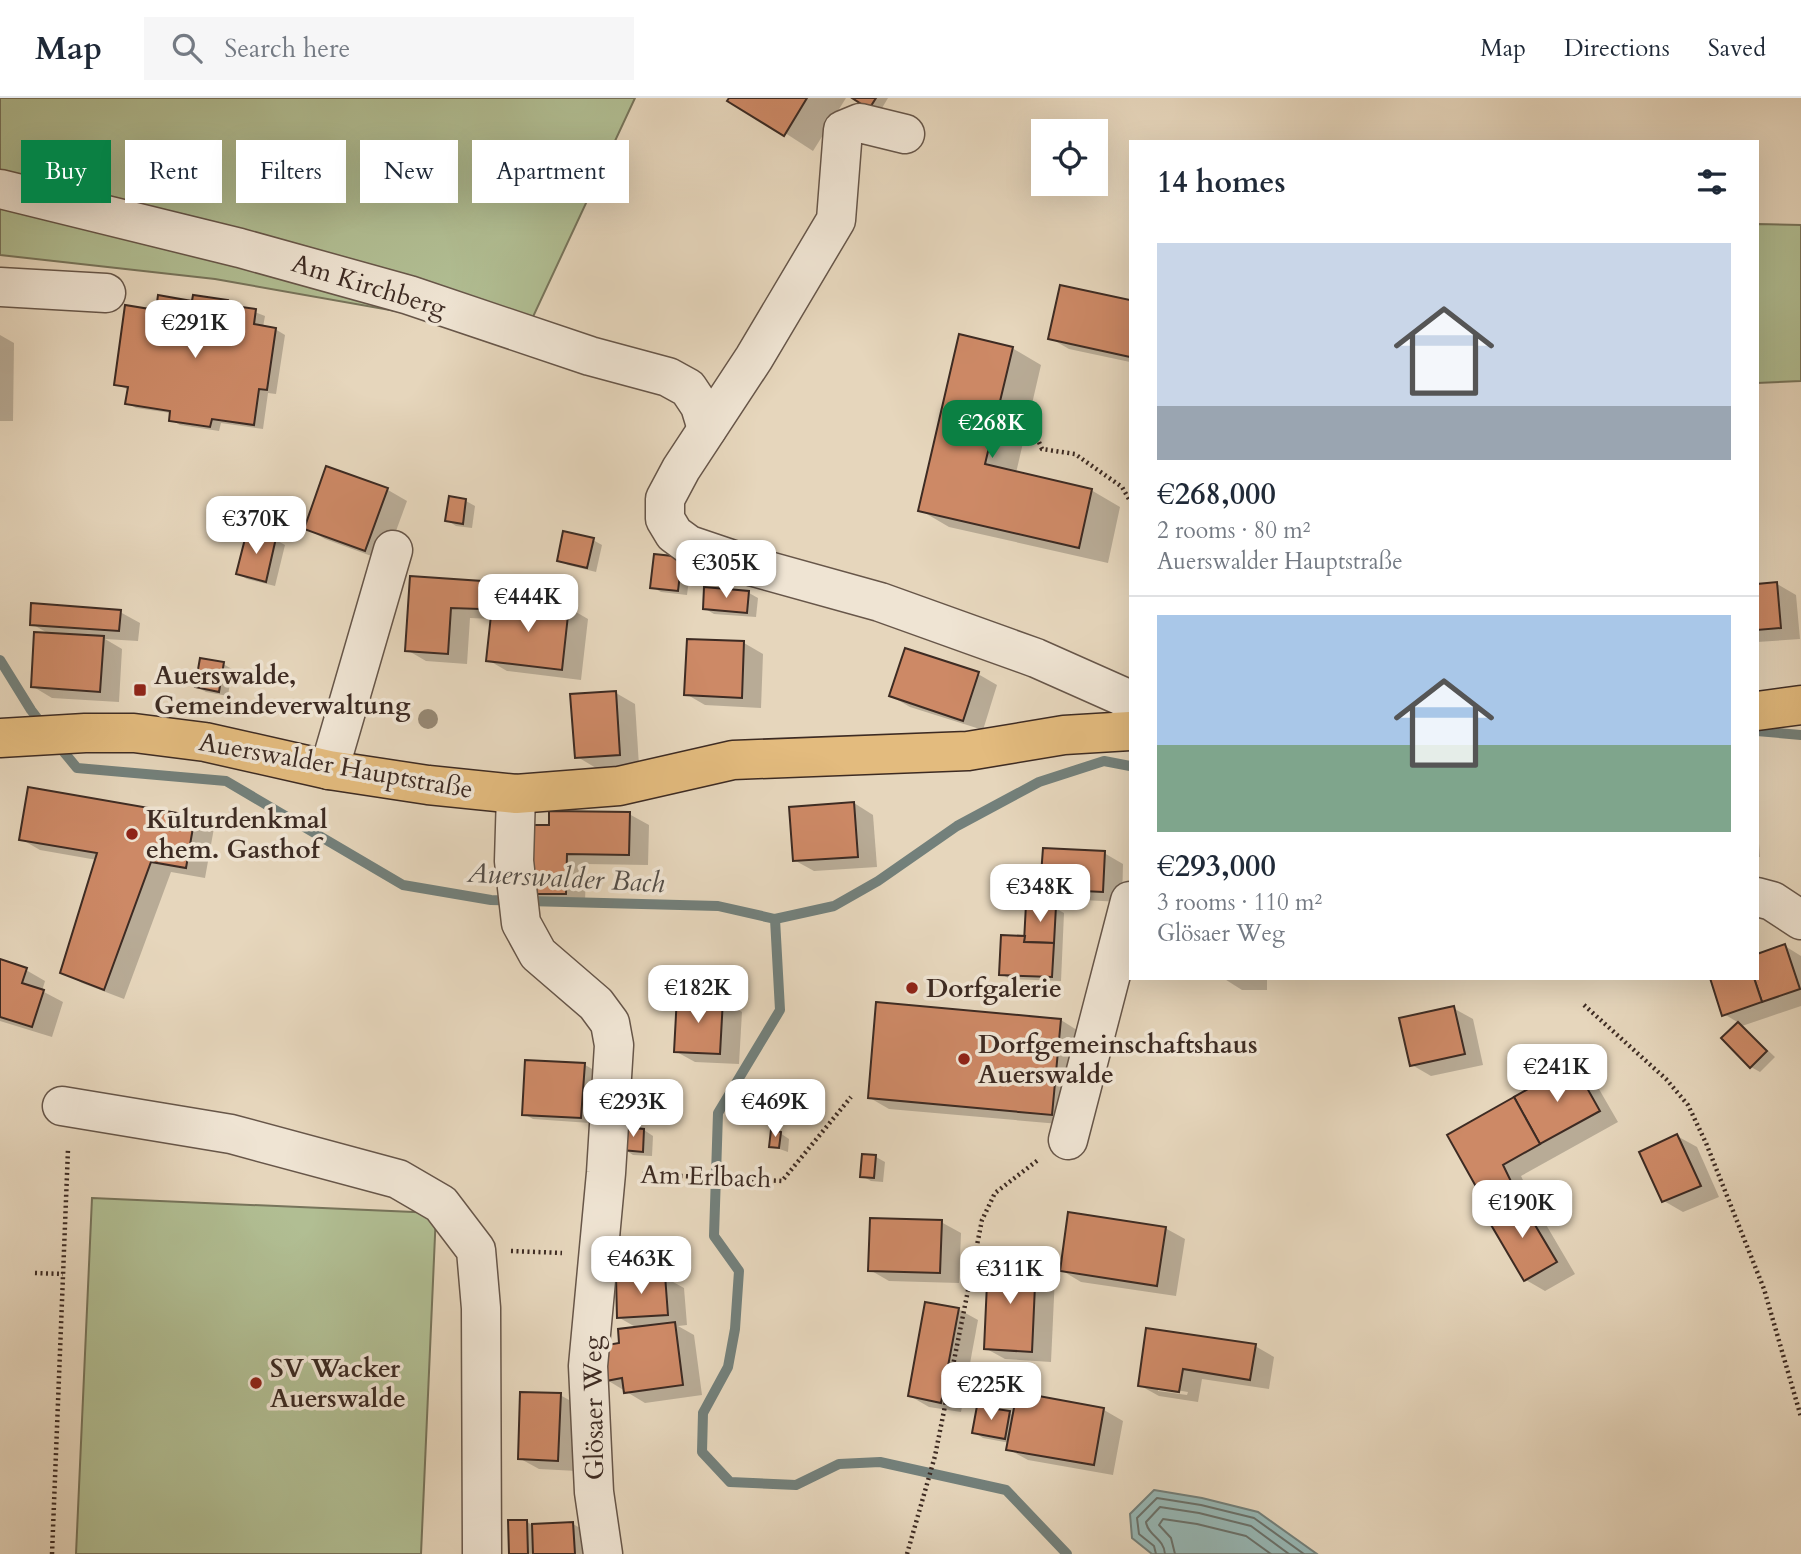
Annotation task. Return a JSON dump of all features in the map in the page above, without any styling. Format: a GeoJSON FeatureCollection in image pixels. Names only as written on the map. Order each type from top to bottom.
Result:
{"type":"FeatureCollection","features":[{"type":"Feature","properties":{"kind":"main road"},"geometry":{"type":"LineString","coordinates":[[1759,711],[1801,705]]}},
{"type":"Feature","properties":{"kind":"main road","name":"Auerswalder Hauptstraße"},"geometry":{"type":"LineString","coordinates":[[13,737],[134,733],[205,742],[329,770],[428,785],[516,794],[619,786],[733,760],[968,751],[1064,735],[1129,731]]}},
{"type":"Feature","properties":{"kind":"street"},"geometry":{"type":"LineString","coordinates":[[905,134],[860,124],[843,130],[836,220],[754,358],[665,499],[665,519],[674,534],[689,545],[880,602],[1010,648],[1126,698],[1129,703]]}},
{"type":"Feature","properties":{"kind":"street","name":"Am Kirchberg"},"geometry":{"type":"LineString","coordinates":[[0,189],[240,248],[409,295],[590,356],[668,377],[688,388],[700,406],[707,429]]}},
{"type":"Feature","properties":{"kind":"street"},"geometry":{"type":"LineString","coordinates":[[0,286],[106,293]]}},
{"type":"Feature","properties":{"kind":"street"},"geometry":{"type":"LineString","coordinates":[[668,377],[710,371],[754,358]]}},
{"type":"Feature","properties":{"kind":"street"},"geometry":{"type":"LineString","coordinates":[[329,770],[393,550]]}},
{"type":"Feature","properties":{"kind":"street","name":"Glösaer Weg"},"geometry":{"type":"LineString","coordinates":[[516,794],[519,905],[538,954],[596,1004],[610,1023],[614,1045],[606,1173],[588,1366],[594,1492],[603,1554]]}},
{"type":"Feature","properties":{"kind":"street"},"geometry":{"type":"LineString","coordinates":[[1759,898],[1772,901],[1801,920]]}},
{"type":"Feature","properties":{"kind":"street"},"geometry":{"type":"LineString","coordinates":[[1068,1140],[1129,905]]}},
{"type":"Feature","properties":{"kind":"street"},"geometry":{"type":"LineString","coordinates":[[62,1106],[230,1134],[398,1179],[441,1204],[475,1250],[481,1308],[482,1554]]}},
{"type":"Feature","properties":{"kind":"path"},"geometry":{"type":"LineString","coordinates":[[1028,417],[1042,449],[1075,453],[1122,487],[1129,499]]}},
{"type":"Feature","properties":{"kind":"path"},"geometry":{"type":"LineString","coordinates":[[1584,1005],[1666,1079],[1688,1105],[1706,1143],[1764,1289],[1801,1417]]}},
{"type":"Feature","properties":{"kind":"path","name":"Am Erlbach"},"geometry":{"type":"LineString","coordinates":[[606,1173],[782,1181],[850,1097]]}},
{"type":"Feature","properties":{"kind":"path"},"geometry":{"type":"LineString","coordinates":[[907,1554],[935,1456],[982,1220],[995,1193],[1022,1170],[1068,1140]]}},
{"type":"Feature","properties":{"kind":"path"},"geometry":{"type":"LineString","coordinates":[[52,1554],[68,1149]]}},
{"type":"Feature","properties":{"kind":"path"},"geometry":{"type":"LineString","coordinates":[[475,1250],[599,1255]]}},
{"type":"Feature","properties":{"kind":"path"},"geometry":{"type":"LineString","coordinates":[[35,1273],[63,1274]]}},
{"type":"Feature","properties":{"kind":"green space"},"geometry":{"type":"Polygon","coordinates":[[[0,98],[635,98],[615,140],[472,140],[472,203],[586,203],[525,334],[215,279],[0,255],[0,98]]]}},
{"type":"Feature","properties":{"kind":"green space"},"geometry":{"type":"Polygon","coordinates":[[[1759,224],[1801,225],[1801,381],[1759,383],[1759,224]]]}},
{"type":"Feature","properties":{"kind":"green space","name":"SV Wacker Auerswalde"},"geometry":{"type":"Polygon","coordinates":[[[92,1198],[436,1213],[421,1554],[76,1554],[92,1198]]]}},
{"type":"Feature","properties":{"kind":"water"},"geometry":{"type":"Polygon","coordinates":[[[1154,1490],[1202,1498],[1258,1512],[1317,1554],[1152,1554],[1132,1538],[1130,1514],[1154,1490]]]}},
{"type":"Feature","properties":{"kind":"building"},"geometry":{"type":"Polygon","coordinates":[[[729,98],[807,98],[784,136],[727,101],[729,98]]]}},
{"type":"Feature","properties":{"kind":"building"},"geometry":{"type":"Polygon","coordinates":[[[852,98],[876,98],[869,109],[852,98]]]}},
{"type":"Feature","properties":{"kind":"building"},"geometry":{"type":"Polygon","coordinates":[[[1060,285],[1129,300],[1129,357],[1048,339],[1060,285]]]}},
{"type":"Feature","properties":{"kind":"building"},"geometry":{"type":"Polygon","coordinates":[[[158,295],[192,301],[193,295],[228,300],[227,305],[256,309],[254,324],[276,328],[267,390],[259,389],[254,425],[212,419],[210,427],[169,421],[170,411],[125,404],[128,387],[114,385],[125,305],[156,310],[158,295]]]}},
{"type":"Feature","properties":{"kind":"building"},"geometry":{"type":"Polygon","coordinates":[[[959,334],[1013,347],[985,464],[1092,489],[1079,548],[918,511],[959,334]]]}},
{"type":"Feature","properties":{"kind":"building"},"geometry":{"type":"Polygon","coordinates":[[[326,466],[388,488],[365,551],[304,529],[326,466]]]}},
{"type":"Feature","properties":{"kind":"building"},"geometry":{"type":"Polygon","coordinates":[[[449,496],[466,499],[463,524],[445,521],[449,496]]]}},
{"type":"Feature","properties":{"kind":"building"},"geometry":{"type":"Polygon","coordinates":[[[247,531],[276,538],[266,582],[236,574],[247,531]]]}},
{"type":"Feature","properties":{"kind":"building"},"geometry":{"type":"Polygon","coordinates":[[[563,531],[594,538],[587,568],[557,561],[563,531]]]}},
{"type":"Feature","properties":{"kind":"building"},"geometry":{"type":"Polygon","coordinates":[[[654,554],[682,557],[678,591],[650,588],[654,554]]]}},
{"type":"Feature","properties":{"kind":"building"},"geometry":{"type":"Polygon","coordinates":[[[410,576],[482,581],[480,609],[451,608],[448,654],[405,651],[410,576]]]}},
{"type":"Feature","properties":{"kind":"building"},"geometry":{"type":"Polygon","coordinates":[[[1777,582],[1781,628],[1759,630],[1759,584],[1777,582]]]}},
{"type":"Feature","properties":{"kind":"building"},"geometry":{"type":"Polygon","coordinates":[[[704,587],[749,591],[747,613],[703,609],[704,587]]]}},
{"type":"Feature","properties":{"kind":"building"},"geometry":{"type":"Polygon","coordinates":[[[493,597],[569,606],[562,670],[486,661],[493,597]]]}},
{"type":"Feature","properties":{"kind":"building"},"geometry":{"type":"Polygon","coordinates":[[[31,603],[121,610],[119,631],[30,625],[31,603]]]}},
{"type":"Feature","properties":{"kind":"building"},"geometry":{"type":"Polygon","coordinates":[[[34,632],[104,636],[100,692],[31,687],[34,632]]]}},
{"type":"Feature","properties":{"kind":"building"},"geometry":{"type":"Polygon","coordinates":[[[687,639],[744,641],[742,698],[684,695],[687,639]]]}},
{"type":"Feature","properties":{"kind":"building"},"geometry":{"type":"Polygon","coordinates":[[[905,648],[979,672],[963,721],[889,696],[905,648]]]}},
{"type":"Feature","properties":{"kind":"building"},"geometry":{"type":"Polygon","coordinates":[[[200,658],[224,662],[219,692],[195,687],[200,658]]]}},
{"type":"Feature","properties":{"kind":"building"},"geometry":{"type":"Polygon","coordinates":[[[616,691],[620,755],[575,758],[570,694],[616,691]]]}},
{"type":"Feature","properties":{"kind":"building"},"geometry":{"type":"Polygon","coordinates":[[[28,787],[195,816],[186,868],[151,862],[104,990],[60,973],[97,853],[19,840],[28,787]]]}},
{"type":"Feature","properties":{"kind":"building"},"geometry":{"type":"Polygon","coordinates":[[[854,802],[858,857],[793,861],[789,807],[854,802]]]}},
{"type":"Feature","properties":{"kind":"building"},"geometry":{"type":"Polygon","coordinates":[[[549,811],[630,812],[629,855],[567,854],[566,894],[529,894],[530,825],[549,825],[549,811]]]}},
{"type":"Feature","properties":{"kind":"building"},"geometry":{"type":"Polygon","coordinates":[[[1043,848],[1105,851],[1103,892],[1040,889],[1043,848]]]}},
{"type":"Feature","properties":{"kind":"building"},"geometry":{"type":"Polygon","coordinates":[[[1026,904],[1056,906],[1054,943],[1024,942],[1026,904]]]}},
{"type":"Feature","properties":{"kind":"building"},"geometry":{"type":"Polygon","coordinates":[[[1001,935],[1025,936],[1024,942],[1054,943],[1052,977],[999,975],[1001,935]]]}},
{"type":"Feature","properties":{"kind":"building"},"geometry":{"type":"Polygon","coordinates":[[[1785,944],[1800,989],[1762,1002],[1755,980],[1759,980],[1759,953],[1785,944]]]}},
{"type":"Feature","properties":{"kind":"building"},"geometry":{"type":"Polygon","coordinates":[[[0,959],[27,968],[22,983],[44,990],[32,1027],[0,1017],[0,959]]]}},
{"type":"Feature","properties":{"kind":"building"},"geometry":{"type":"Polygon","coordinates":[[[1711,980],[1755,980],[1762,1002],[1722,1016],[1711,980]]]}},
{"type":"Feature","properties":{"kind":"building"},"geometry":{"type":"Polygon","coordinates":[[[677,996],[723,999],[720,1054],[674,1052],[677,996]]]}},
{"type":"Feature","properties":{"kind":"building","name":"Dorfgemeinschaftshaus Auerswalde"},"geometry":{"type":"Polygon","coordinates":[[[876,1002],[1061,1019],[1052,1115],[868,1098],[876,1002]]]}},
{"type":"Feature","properties":{"kind":"building"},"geometry":{"type":"Polygon","coordinates":[[[1454,1006],[1465,1054],[1410,1066],[1399,1018],[1454,1006]]]}},
{"type":"Feature","properties":{"kind":"building"},"geometry":{"type":"Polygon","coordinates":[[[1738,1022],[1767,1051],[1750,1068],[1721,1038],[1738,1022]]]}},
{"type":"Feature","properties":{"kind":"building"},"geometry":{"type":"Polygon","coordinates":[[[525,1060],[585,1063],[581,1118],[522,1115],[525,1060]]]}},
{"type":"Feature","properties":{"kind":"building"},"geometry":{"type":"Polygon","coordinates":[[[1573,1063],[1600,1111],[1540,1144],[1514,1097],[1573,1063]]]}},
{"type":"Feature","properties":{"kind":"building"},"geometry":{"type":"Polygon","coordinates":[[[1514,1097],[1540,1144],[1503,1165],[1519,1198],[1492,1215],[1447,1135],[1514,1097]]]}},
{"type":"Feature","properties":{"kind":"building"},"geometry":{"type":"Polygon","coordinates":[[[623,1127],[644,1129],[643,1152],[622,1150],[623,1127]]]}},
{"type":"Feature","properties":{"kind":"building"},"geometry":{"type":"Polygon","coordinates":[[[771,1130],[781,1132],[779,1148],[769,1147],[771,1130]]]}},
{"type":"Feature","properties":{"kind":"building"},"geometry":{"type":"Polygon","coordinates":[[[1677,1134],[1701,1186],[1662,1202],[1639,1152],[1677,1134]]]}},
{"type":"Feature","properties":{"kind":"building"},"geometry":{"type":"Polygon","coordinates":[[[862,1154],[876,1155],[874,1178],[860,1177],[862,1154]]]}},
{"type":"Feature","properties":{"kind":"building"},"geometry":{"type":"Polygon","coordinates":[[[1519,1198],[1557,1262],[1524,1281],[1487,1218],[1519,1198]]]}},
{"type":"Feature","properties":{"kind":"building"},"geometry":{"type":"Polygon","coordinates":[[[1068,1212],[1166,1227],[1157,1286],[1060,1271],[1068,1212]]]}},
{"type":"Feature","properties":{"kind":"building"},"geometry":{"type":"Polygon","coordinates":[[[870,1218],[942,1220],[940,1273],[868,1271],[870,1218]]]}},
{"type":"Feature","properties":{"kind":"building"},"geometry":{"type":"Polygon","coordinates":[[[988,1261],[1036,1263],[1032,1352],[984,1349],[988,1261]]]}},
{"type":"Feature","properties":{"kind":"building"},"geometry":{"type":"Polygon","coordinates":[[[665,1275],[668,1315],[617,1318],[616,1276],[665,1275]]]}},
{"type":"Feature","properties":{"kind":"building"},"geometry":{"type":"Polygon","coordinates":[[[925,1302],[959,1308],[941,1403],[908,1396],[925,1302]]]}},
{"type":"Feature","properties":{"kind":"building"},"geometry":{"type":"Polygon","coordinates":[[[675,1322],[683,1385],[624,1393],[622,1378],[606,1381],[602,1346],[619,1343],[618,1329],[675,1322]]]}},
{"type":"Feature","properties":{"kind":"building"},"geometry":{"type":"Polygon","coordinates":[[[1146,1328],[1256,1344],[1250,1380],[1183,1369],[1179,1392],[1138,1386],[1146,1328]]]}},
{"type":"Feature","properties":{"kind":"building"},"geometry":{"type":"Polygon","coordinates":[[[520,1392],[561,1393],[558,1461],[518,1459],[520,1392]]]}},
{"type":"Feature","properties":{"kind":"building"},"geometry":{"type":"Polygon","coordinates":[[[1017,1392],[1104,1408],[1094,1465],[1006,1450],[1017,1392]]]}},
{"type":"Feature","properties":{"kind":"building"},"geometry":{"type":"Polygon","coordinates":[[[977,1406],[1010,1411],[1005,1439],[972,1433],[977,1406]]]}},
{"type":"Feature","properties":{"kind":"building"},"geometry":{"type":"Polygon","coordinates":[[[508,1520],[527,1520],[528,1554],[509,1554],[508,1520]]]}},
{"type":"Feature","properties":{"kind":"building"},"geometry":{"type":"Polygon","coordinates":[[[573,1522],[575,1554],[533,1554],[532,1524],[573,1522]]]}},
{"type":"Feature","properties":{"kind":"waterway","name":"Auerswalder Bach"},"geometry":{"type":"LineString","coordinates":[[0,660],[44,727]]}},
{"type":"Feature","properties":{"kind":"waterway","name":"Auerswalder Bach"},"geometry":{"type":"LineString","coordinates":[[1759,731],[1801,735]]}},
{"type":"Feature","properties":{"kind":"waterway","name":"Auerswalder Bach"},"geometry":{"type":"LineString","coordinates":[[58,745],[77,768],[226,781],[403,885],[491,900],[718,906],[775,919],[834,906],[878,881],[957,826],[1039,782],[1104,761],[1129,766]]}},
{"type":"Feature","properties":{"kind":"waterway"},"geometry":{"type":"LineString","coordinates":[[775,919],[780,1010],[718,1113],[714,1236],[739,1271],[735,1329],[728,1367],[703,1413],[702,1452],[730,1482],[796,1485],[839,1464],[880,1462],[1006,1490],[1067,1554]]}},
{"type":"Feature","properties":{"kind":"place","name":"Auerswalde, Gemeindeverwaltung"},"geometry":{"type":"Point","coordinates":[140,690]}},
{"type":"Feature","properties":{"kind":"place","name":"Kulturdenkmal ehem. Gasthof"},"geometry":{"type":"Point","coordinates":[132,834]}},
{"type":"Feature","properties":{"kind":"place","name":"Dorfgalerie"},"geometry":{"type":"Point","coordinates":[912,988]}},
{"type":"Feature","properties":{"kind":"place","name":"Dorfgemeinschaftshaus Auerswalde"},"geometry":{"type":"Point","coordinates":[964,1059]}},
{"type":"Feature","properties":{"kind":"place","name":"SV Wacker Auerswalde"},"geometry":{"type":"Point","coordinates":[256,1383]}}]}
